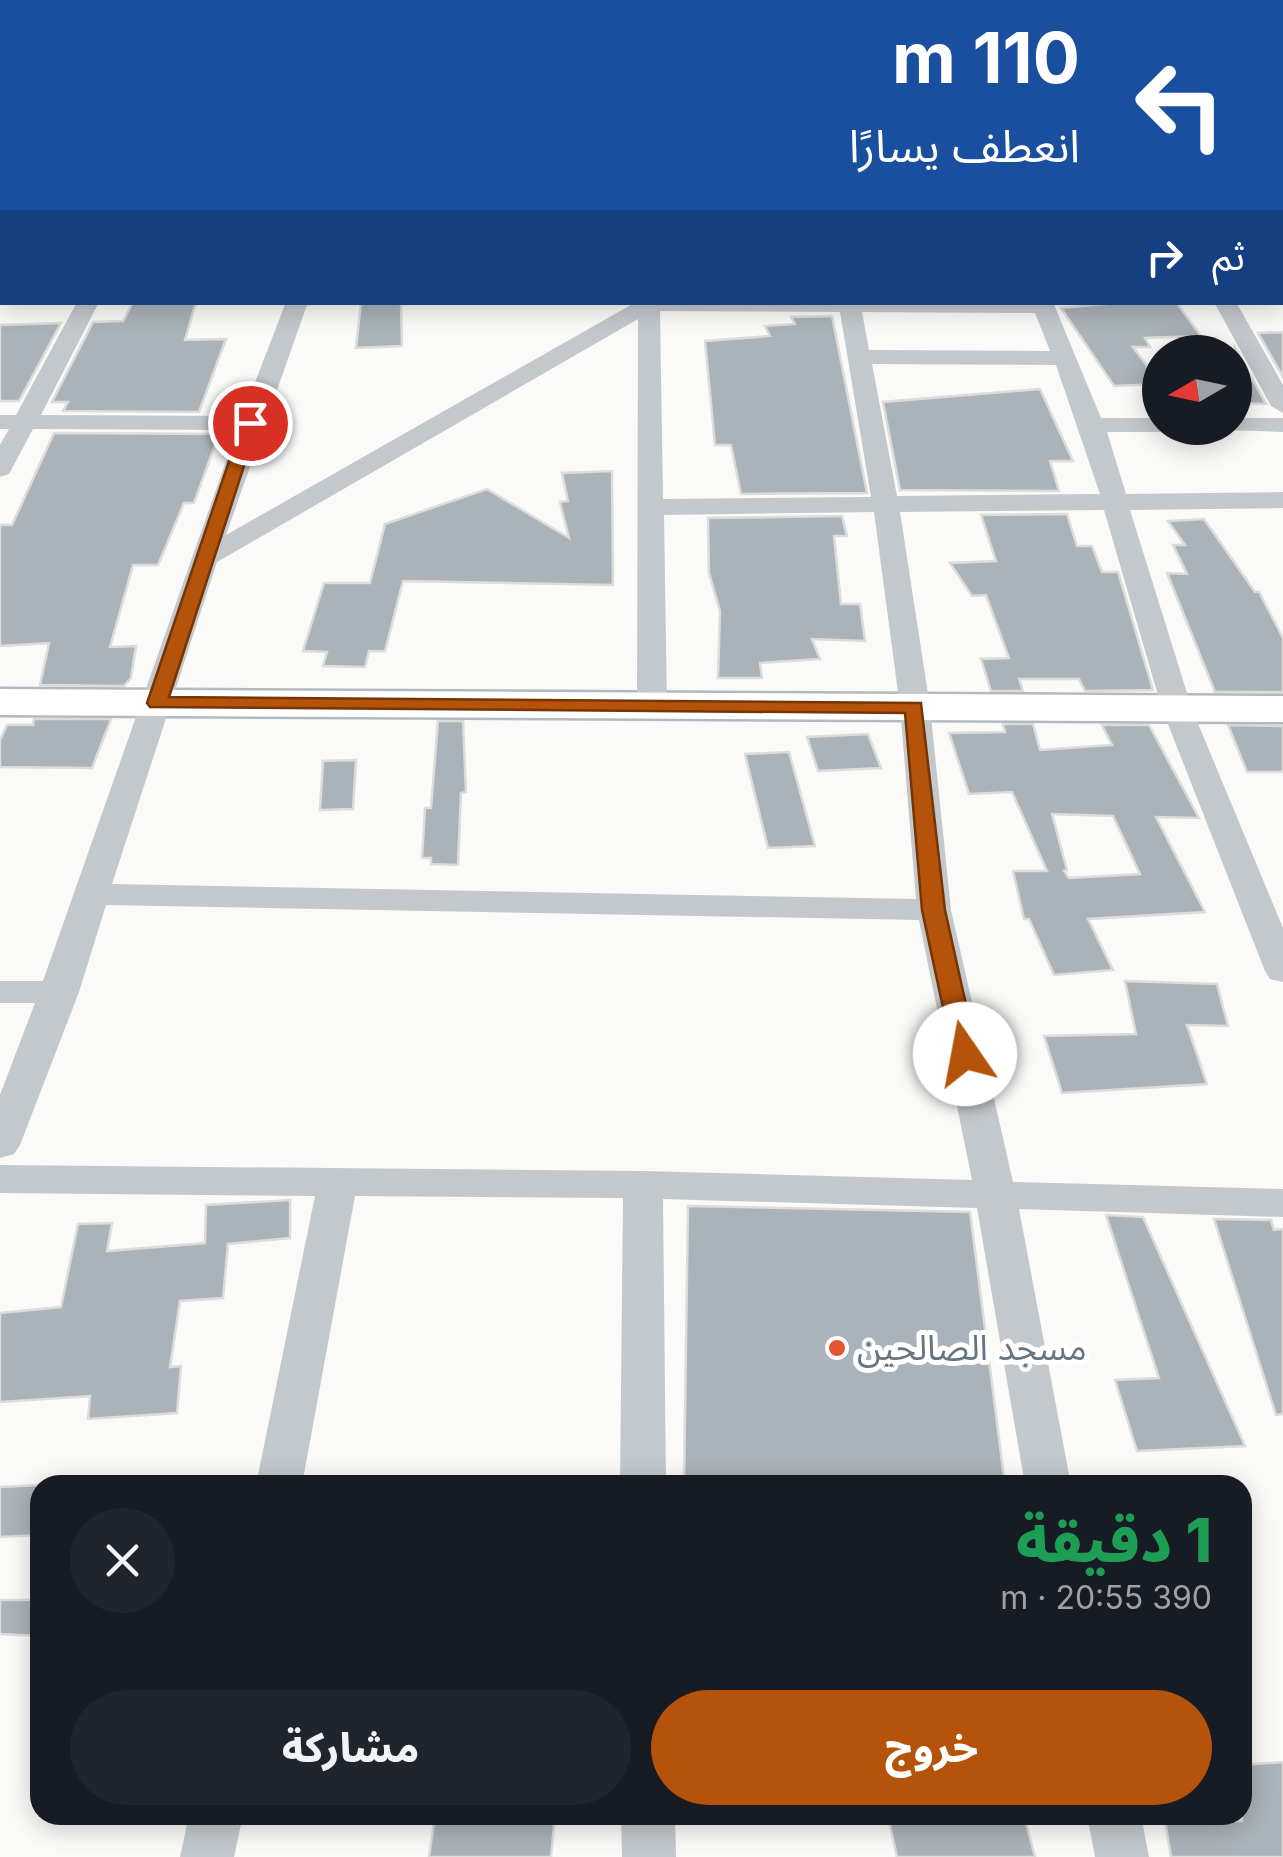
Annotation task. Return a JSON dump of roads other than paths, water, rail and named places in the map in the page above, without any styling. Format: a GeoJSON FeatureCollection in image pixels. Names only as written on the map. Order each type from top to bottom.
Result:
{"type":"FeatureCollection","features":[{"type":"Feature","properties":{"kind":"street"},"geometry":{"type":"LineString","coordinates":[[0,469],[13,422],[86,305]]}},
{"type":"Feature","properties":{"kind":"street"},"geometry":{"type":"LineString","coordinates":[[0,1145],[61,992],[90,894],[250,423],[296,305]]}},
{"type":"Feature","properties":{"kind":"street"},"geometry":{"type":"LineString","coordinates":[[205,558],[646,305]]}},
{"type":"Feature","properties":{"kind":"street"},"geometry":{"type":"LineString","coordinates":[[649,305],[652,706]]}},
{"type":"Feature","properties":{"kind":"street"},"geometry":{"type":"LineString","coordinates":[[783,305],[946,305]]}},
{"type":"Feature","properties":{"kind":"street"},"geometry":{"type":"LineString","coordinates":[[1043,305],[1092,426],[1177,709],[1283,971]]}},
{"type":"Feature","properties":{"kind":"street"},"geometry":{"type":"LineString","coordinates":[[1226,305],[1283,406]]}},
{"type":"Feature","properties":{"kind":"street"},"geometry":{"type":"LineString","coordinates":[[850,306],[886,507],[914,707],[934,910],[996,1198],[1046,1475]]}},
{"type":"Feature","properties":{"kind":"street"},"geometry":{"type":"LineString","coordinates":[[862,357],[1064,358]]}},
{"type":"Feature","properties":{"kind":"street"},"geometry":{"type":"LineString","coordinates":[[13,422],[250,423]]}},
{"type":"Feature","properties":{"kind":"street"},"geometry":{"type":"LineString","coordinates":[[1092,426],[1142,425]]}},
{"type":"Feature","properties":{"kind":"street"},"geometry":{"type":"LineString","coordinates":[[1252,425],[1283,425]]}},
{"type":"Feature","properties":{"kind":"street"},"geometry":{"type":"LineString","coordinates":[[648,506],[886,507],[1283,500]]}},
{"type":"Feature","properties":{"kind":"street"},"geometry":{"type":"LineString","coordinates":[[0,702],[1283,709]]}},
{"type":"Feature","properties":{"kind":"street"},"geometry":{"type":"LineString","coordinates":[[90,894],[934,910]]}},
{"type":"Feature","properties":{"kind":"street"},"geometry":{"type":"LineString","coordinates":[[0,992],[61,992]]}},
{"type":"Feature","properties":{"kind":"street"},"geometry":{"type":"LineString","coordinates":[[0,1179],[643,1185],[996,1198],[1283,1202]]}},
{"type":"Feature","properties":{"kind":"street"},"geometry":{"type":"LineString","coordinates":[[281,1475],[338,1181]]}},
{"type":"Feature","properties":{"kind":"street"},"geometry":{"type":"LineString","coordinates":[[643,1185],[643,1475]]}},
{"type":"Feature","properties":{"kind":"street"},"geometry":{"type":"LineString","coordinates":[[208,1857],[214,1825]]}},
{"type":"Feature","properties":{"kind":"street"},"geometry":{"type":"LineString","coordinates":[[648,1825],[649,1857]]}},
{"type":"Feature","properties":{"kind":"street"},"geometry":{"type":"LineString","coordinates":[[1116,1825],[1122,1857]]}},
{"type":"Feature","properties":{"kind":"place","name":"مسجد الصالحين"},"geometry":{"type":"Point","coordinates":[837,1348]}}]}
